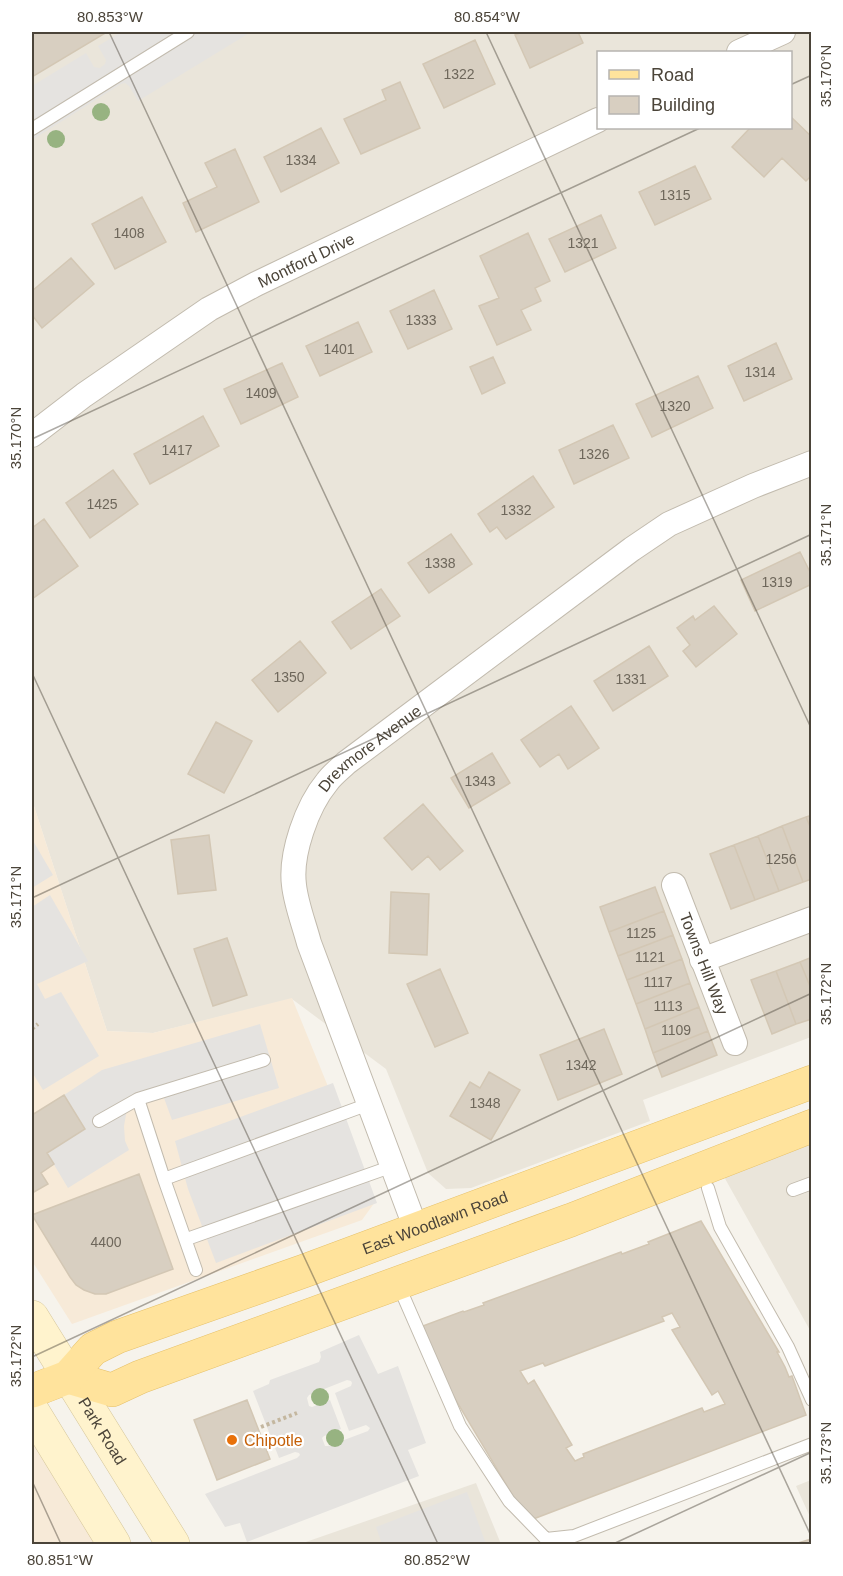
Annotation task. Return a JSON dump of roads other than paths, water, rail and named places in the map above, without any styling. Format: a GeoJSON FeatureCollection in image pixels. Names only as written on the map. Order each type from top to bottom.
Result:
{"type":"FeatureCollection","features":[{"type":"Feature","properties":{"kind":"main road","name":"East Woodlawn Road"},"geometry":{"type":"LineString","coordinates":[[32,1391],[68,1377],[93,1349],[117,1337],[304,1271],[812,1082]]}},
{"type":"Feature","properties":{"kind":"main road"},"geometry":{"type":"LineString","coordinates":[[68,1377],[78,1378],[112,1390],[140,1377],[571,1220],[812,1126]]}},
{"type":"Feature","properties":{"kind":"main road","name":"Park Road"},"geometry":{"type":"LineString","coordinates":[[32,1317],[173,1545]]}},
{"type":"Feature","properties":{"kind":"main road"},"geometry":{"type":"LineString","coordinates":[[32,1410],[114,1545]]}},
{"type":"Feature","properties":{"kind":"street"},"geometry":{"type":"LineString","coordinates":[[741,51],[783,32]]}},
{"type":"Feature","properties":{"kind":"street","name":"Montford Drive"},"geometry":{"type":"LineString","coordinates":[[32,435],[84,395],[209,309],[256,284],[597,120]]}},
{"type":"Feature","properties":{"kind":"street","name":"Drexmore Avenue"},"geometry":{"type":"LineString","coordinates":[[416,1229],[309,943],[293,882],[297,844],[310,807],[327,782],[346,763],[632,549],[669,524],[753,486],[812,463]]}},
{"type":"Feature","properties":{"kind":"street","name":"Towns Hill Way"},"geometry":{"type":"LineString","coordinates":[[674,885],[735,1043]]}},
{"type":"Feature","properties":{"kind":"street"},"geometry":{"type":"LineString","coordinates":[[702,960],[812,919]]}},
{"type":"Feature","properties":{"kind":"lane"},"geometry":{"type":"LineString","coordinates":[[32,129],[188,32]]}},
{"type":"Feature","properties":{"kind":"lane"},"geometry":{"type":"LineString","coordinates":[[99,1121],[138,1099],[264,1060]]}},
{"type":"Feature","properties":{"kind":"lane"},"geometry":{"type":"LineString","coordinates":[[138,1099],[196,1270]]}},
{"type":"Feature","properties":{"kind":"lane"},"geometry":{"type":"LineString","coordinates":[[164,1179],[369,1104]]}},
{"type":"Feature","properties":{"kind":"lane"},"geometry":{"type":"LineString","coordinates":[[187,1239],[393,1166]]}},
{"type":"Feature","properties":{"kind":"lane"},"geometry":{"type":"LineString","coordinates":[[793,1190],[812,1184]]}},
{"type":"Feature","properties":{"kind":"lane"},"geometry":{"type":"LineString","coordinates":[[708,1188],[720,1227],[788,1347],[812,1400]]}},
{"type":"Feature","properties":{"kind":"lane"},"geometry":{"type":"LineString","coordinates":[[398,1283],[460,1426],[509,1500],[546,1539],[573,1536],[812,1444]]}},
{"type":"Feature","properties":{"kind":"place","name":"Chipotle"},"geometry":{"type":"Point","coordinates":[232,1440]}}]}
